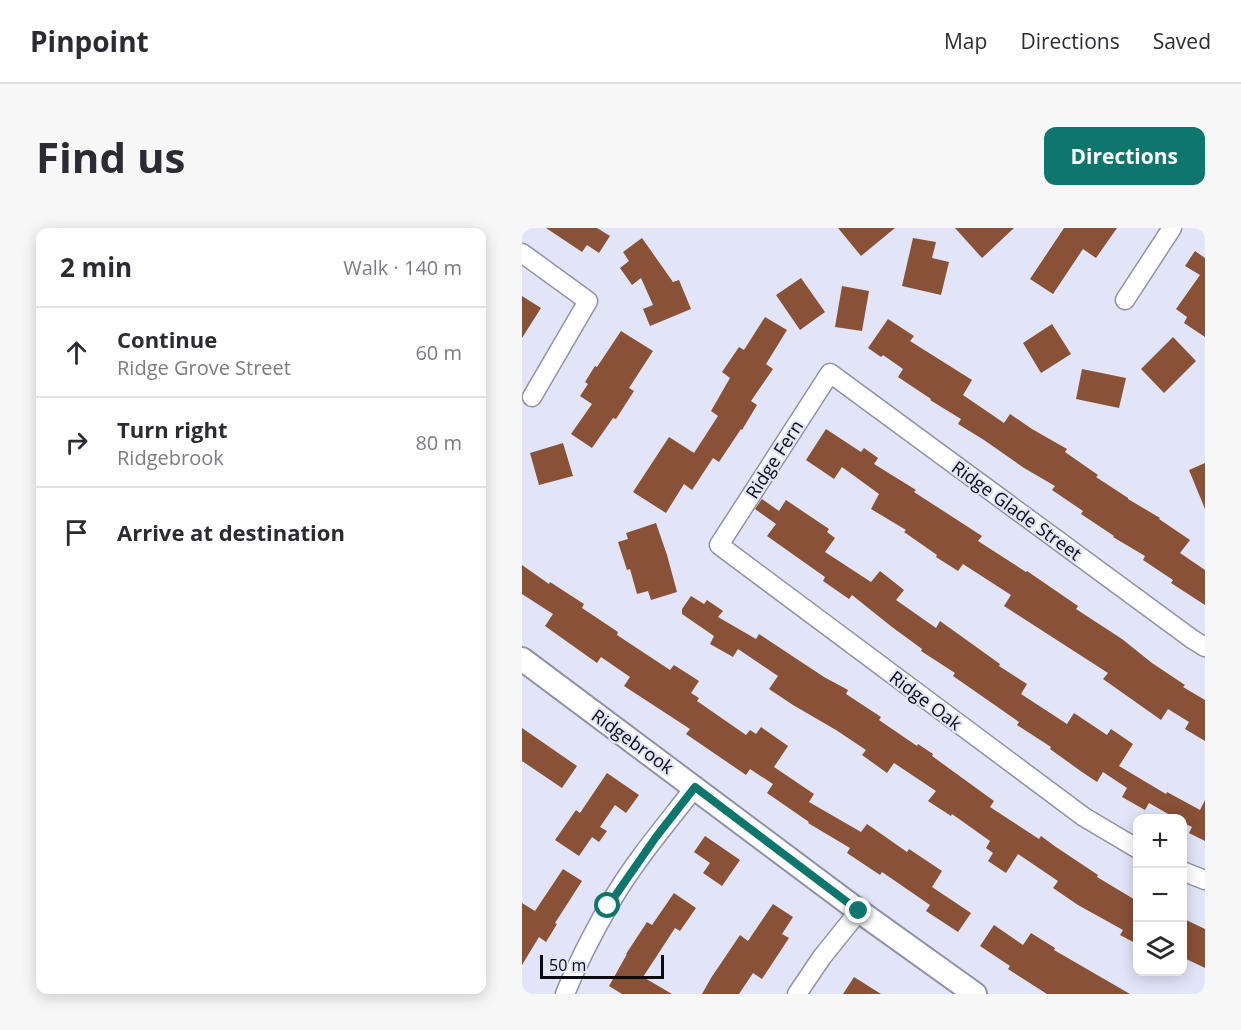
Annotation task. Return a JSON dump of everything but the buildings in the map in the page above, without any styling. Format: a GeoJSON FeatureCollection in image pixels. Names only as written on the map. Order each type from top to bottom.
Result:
{"type":"FeatureCollection","features":[{"type":"Feature","properties":{"kind":"street"},"geometry":{"type":"LineString","coordinates":[[1125,300],[1172,228]]}},
{"type":"Feature","properties":{"kind":"street"},"geometry":{"type":"LineString","coordinates":[[522,253],[588,301],[532,397]]}},
{"type":"Feature","properties":{"kind":"street","name":"Ridge Fern"},"geometry":{"type":"LineString","coordinates":[[719,545],[830,373]]}},
{"type":"Feature","properties":{"kind":"street","name":"Ridge Glade Street"},"geometry":{"type":"LineString","coordinates":[[830,373],[1205,647]]}},
{"type":"Feature","properties":{"kind":"street","name":"Ridge Oak"},"geometry":{"type":"LineString","coordinates":[[719,545],[1084,817],[1133,847]]}},
{"type":"Feature","properties":{"kind":"street","name":"Ridgebrook"},"geometry":{"type":"LineString","coordinates":[[522,659],[859,911],[975,994]]}},
{"type":"Feature","properties":{"kind":"street"},"geometry":{"type":"LineString","coordinates":[[565,994],[575,969],[608,906],[656,837],[695,787]]}},
{"type":"Feature","properties":{"kind":"street"},"geometry":{"type":"LineString","coordinates":[[1187,873],[1205,880]]}},
{"type":"Feature","properties":{"kind":"street"},"geometry":{"type":"LineString","coordinates":[[797,994],[822,957],[859,911]]}},
{"type":"Feature","properties":{"kind":"route"},"geometry":{"type":"LineString","coordinates":[[608,906],[656,837],[695,787],[859,911]]}}]}
